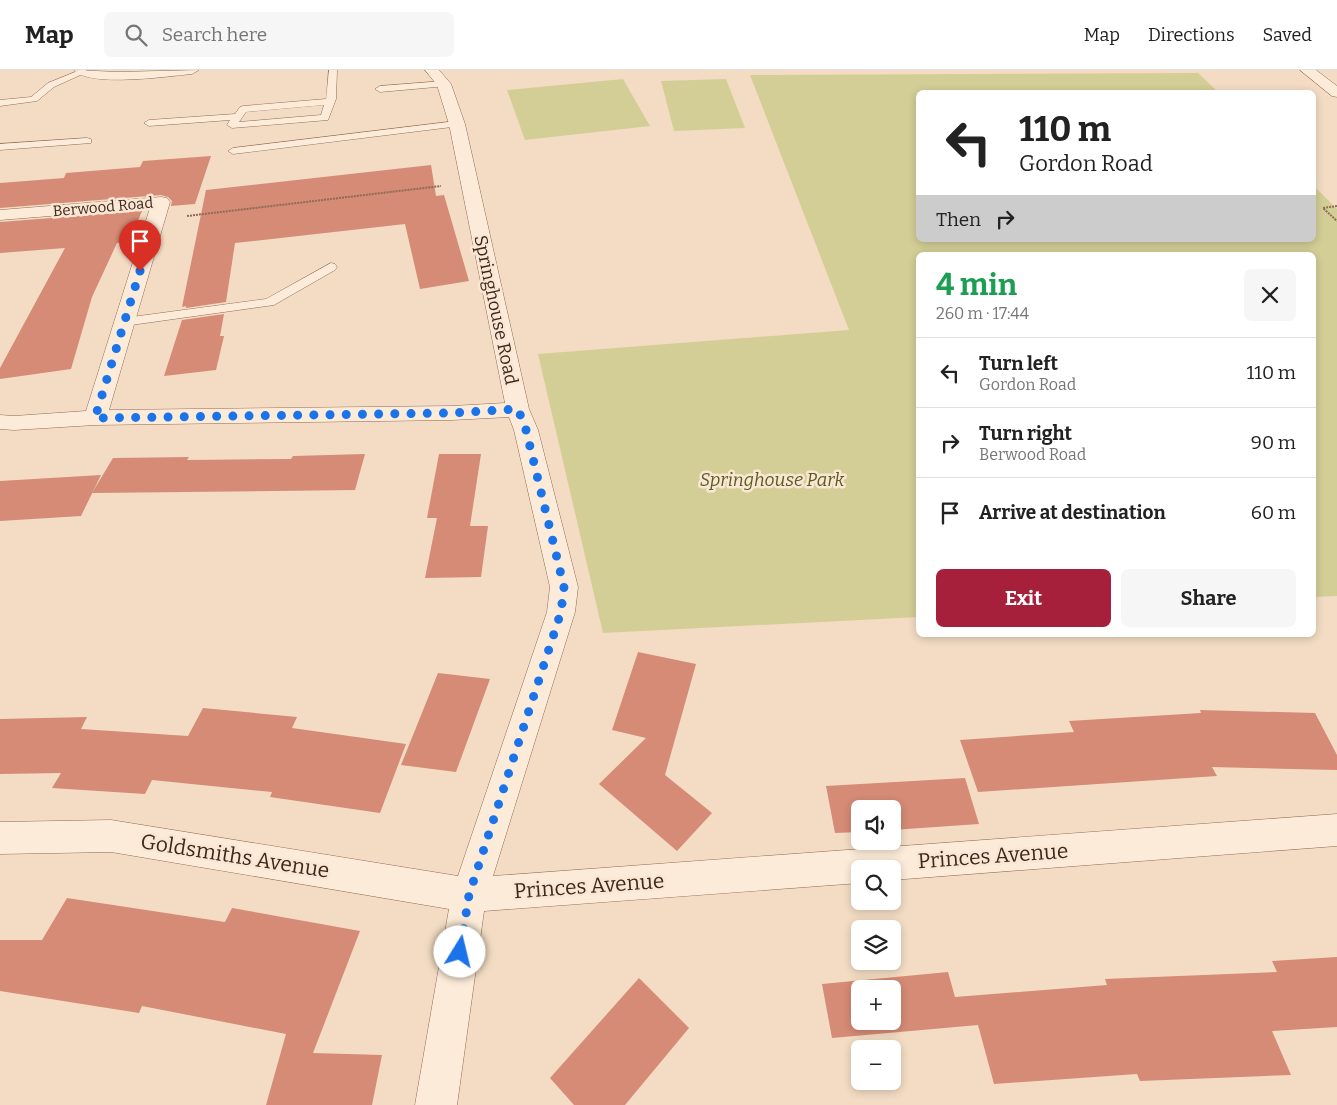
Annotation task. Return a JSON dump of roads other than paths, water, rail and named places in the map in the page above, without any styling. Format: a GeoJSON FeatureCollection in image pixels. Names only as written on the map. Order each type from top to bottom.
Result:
{"type":"FeatureCollection","features":[{"type":"Feature","properties":{"kind":"street"},"geometry":{"type":"LineString","coordinates":[[82,71],[114,75],[192,70]]}},
{"type":"Feature","properties":{"kind":"street"},"geometry":{"type":"LineString","coordinates":[[1307,70],[1337,93]]}},
{"type":"Feature","properties":{"kind":"street","name":"Springhouse Road"},"geometry":{"type":"LineString","coordinates":[[436,1105],[469,895],[561,612],[564,587],[526,430],[518,409],[457,124],[438,77]]}},
{"type":"Feature","properties":{"kind":"street","name":"Berwood Road"},"geometry":{"type":"LineString","coordinates":[[0,215],[161,202],[95,418]]}},
{"type":"Feature","properties":{"kind":"street"},"geometry":{"type":"LineString","coordinates":[[0,422],[14,423],[95,418],[452,413],[518,409]]}},
{"type":"Feature","properties":{"kind":"street","name":"Princes Avenue"},"geometry":{"type":"LineString","coordinates":[[469,895],[1337,830]]}},
{"type":"Feature","properties":{"kind":"street","name":"Goldsmiths Avenue"},"geometry":{"type":"LineString","coordinates":[[0,838],[111,836],[469,895]]}},
{"type":"Feature","properties":{"kind":"lane"},"geometry":{"type":"LineString","coordinates":[[330,102],[242,108],[232,125],[325,118],[330,102],[333,70]]}},
{"type":"Feature","properties":{"kind":"lane"},"geometry":{"type":"LineString","coordinates":[[0,103],[34,99],[51,85],[82,71]]}},
{"type":"Feature","properties":{"kind":"lane"},"geometry":{"type":"LineString","coordinates":[[380,89],[438,77]]}},
{"type":"Feature","properties":{"kind":"lane"},"geometry":{"type":"LineString","coordinates":[[149,122],[238,117]]}},
{"type":"Feature","properties":{"kind":"lane"},"geometry":{"type":"LineString","coordinates":[[233,151],[457,124]]}},
{"type":"Feature","properties":{"kind":"lane"},"geometry":{"type":"LineString","coordinates":[[0,147],[87,141]]}},
{"type":"Feature","properties":{"kind":"lane"},"geometry":{"type":"LineString","coordinates":[[124,322],[269,302],[331,267]]}},
{"type":"Feature","properties":{"kind":"park label","name":"Springhouse Park"},"geometry":{"type":"Point","coordinates":[772,480]}}]}
